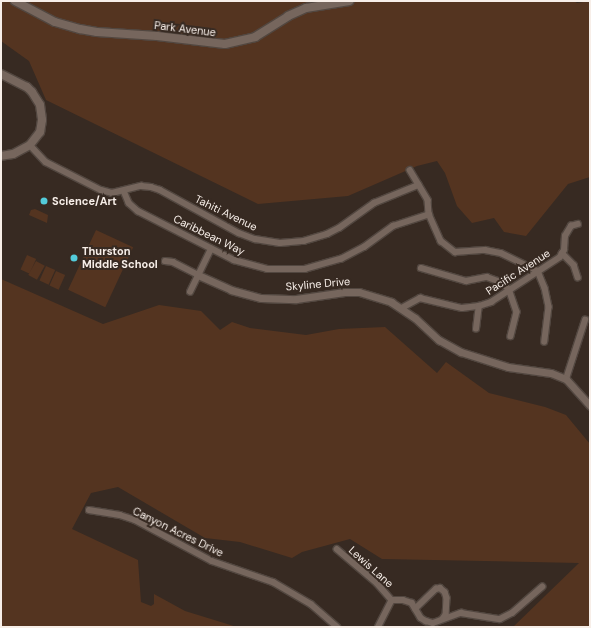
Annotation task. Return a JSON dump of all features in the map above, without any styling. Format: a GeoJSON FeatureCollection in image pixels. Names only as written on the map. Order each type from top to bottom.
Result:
{"type":"FeatureCollection","features":[{"type":"Feature","properties":{"kind":"main road","name":"Park Avenue"},"geometry":{"type":"LineString","coordinates":[[15,1],[55,22],[97,32],[157,36],[225,44],[255,37],[288,16],[306,8],[349,1]]}},
{"type":"Feature","properties":{"kind":"main road"},"geometry":{"type":"LineString","coordinates":[[1,74],[27,87],[40,105],[42,127],[30,146],[14,154],[1,156]]}},
{"type":"Feature","properties":{"kind":"street","name":"Tahiti Avenue"},"geometry":{"type":"LineString","coordinates":[[30,146],[46,162],[101,190],[112,193],[141,186],[160,190],[239,233],[255,239],[280,243],[304,240],[327,234],[339,228],[374,203],[418,185]]}},
{"type":"Feature","properties":{"kind":"street"},"geometry":{"type":"LineString","coordinates":[[410,170],[428,200],[429,214],[441,241],[455,252],[485,250],[501,253],[538,271],[545,288],[549,307],[545,342]]}},
{"type":"Feature","properties":{"kind":"street","name":"Caribbean Way"},"geometry":{"type":"LineString","coordinates":[[124,191],[129,203],[138,211],[210,249],[250,266],[281,270],[305,269],[341,259],[364,247],[393,226],[429,214]]}},
{"type":"Feature","properties":{"kind":"street","name":"Pacific Avenue"},"geometry":{"type":"LineString","coordinates":[[402,308],[420,298],[462,308],[479,306],[491,302],[562,253],[564,250],[565,236],[572,226],[578,224]]}},
{"type":"Feature","properties":{"kind":"street"},"geometry":{"type":"LineString","coordinates":[[190,292],[210,249]]}},
{"type":"Feature","properties":{"kind":"street"},"geometry":{"type":"LineString","coordinates":[[562,253],[574,265],[578,277]]}},
{"type":"Feature","properties":{"kind":"street","name":"Skyline Drive"},"geometry":{"type":"LineString","coordinates":[[165,261],[173,262],[231,290],[261,298],[296,299],[344,292],[359,292],[391,302],[402,308],[439,340],[461,352],[508,367],[551,372],[566,379],[590,406]]}},
{"type":"Feature","properties":{"kind":"street"},"geometry":{"type":"LineString","coordinates":[[421,268],[466,281],[488,277],[501,282],[509,289],[517,312],[511,336]]}},
{"type":"Feature","properties":{"kind":"street"},"geometry":{"type":"LineString","coordinates":[[476,329],[479,306]]}},
{"type":"Feature","properties":{"kind":"street"},"geometry":{"type":"LineString","coordinates":[[566,379],[585,320]]}},
{"type":"Feature","properties":{"kind":"street","name":"Canyon Acres Drive"},"geometry":{"type":"LineString","coordinates":[[89,510],[120,515],[135,520],[212,561],[273,582],[312,604],[337,627]]}},
{"type":"Feature","properties":{"kind":"street","name":"Lewis Lane"},"geometry":{"type":"LineString","coordinates":[[336,549],[377,583],[392,600]]}},
{"type":"Feature","properties":{"kind":"street"},"geometry":{"type":"LineString","coordinates":[[378,627],[392,600],[407,601],[414,605],[414,609],[426,621],[433,623],[461,613],[494,618],[507,617],[542,587]]}},
{"type":"Feature","properties":{"kind":"street"},"geometry":{"type":"LineString","coordinates":[[414,609],[436,588],[442,589],[447,598],[447,606],[443,619]]}},
{"type":"Feature","properties":{"kind":"shaded area"},"geometry":{"type":"Polygon","coordinates":[[[1,1],[574,1],[577,3],[590,1],[590,177],[568,184],[526,236],[504,232],[494,218],[472,223],[457,206],[445,173],[437,161],[417,166],[348,196],[258,204],[46,100],[29,61],[1,41],[1,1]]]}},
{"type":"Feature","properties":{"kind":"shaded area"},"geometry":{"type":"Polygon","coordinates":[[[35,209],[48,215],[47,223],[29,215],[31,210],[35,209]]]}},
{"type":"Feature","properties":{"kind":"shaded area"},"geometry":{"type":"Polygon","coordinates":[[[96,230],[133,247],[105,307],[68,290],[96,230]]]}},
{"type":"Feature","properties":{"kind":"shaded area"},"geometry":{"type":"Polygon","coordinates":[[[27,255],[36,259],[30,274],[20,270],[27,255]]]}},
{"type":"Feature","properties":{"kind":"shaded area"},"geometry":{"type":"Polygon","coordinates":[[[36,261],[45,266],[37,280],[28,275],[36,261]]]}},
{"type":"Feature","properties":{"kind":"shaded area"},"geometry":{"type":"Polygon","coordinates":[[[46,266],[55,270],[49,285],[39,281],[46,266]]]}},
{"type":"Feature","properties":{"kind":"shaded area"},"geometry":{"type":"Polygon","coordinates":[[[56,271],[65,275],[59,290],[49,286],[56,271]]]}},
{"type":"Feature","properties":{"kind":"shaded area"},"geometry":{"type":"Polygon","coordinates":[[[1,279],[103,324],[159,305],[201,311],[220,330],[232,322],[250,328],[306,335],[339,329],[385,327],[437,373],[446,362],[489,393],[545,407],[566,415],[590,444],[590,627],[513,627],[579,563],[382,559],[350,539],[302,552],[292,558],[240,542],[205,538],[118,487],[91,493],[72,529],[138,560],[141,602],[151,606],[154,604],[154,594],[185,611],[237,627],[1,627],[1,279]]]}},
{"type":"Feature","properties":{"kind":"place","name":"Science/Art"},"geometry":{"type":"Point","coordinates":[44,201]}},
{"type":"Feature","properties":{"kind":"place","name":"Thurston Middle School"},"geometry":{"type":"Point","coordinates":[74,258]}}]}
